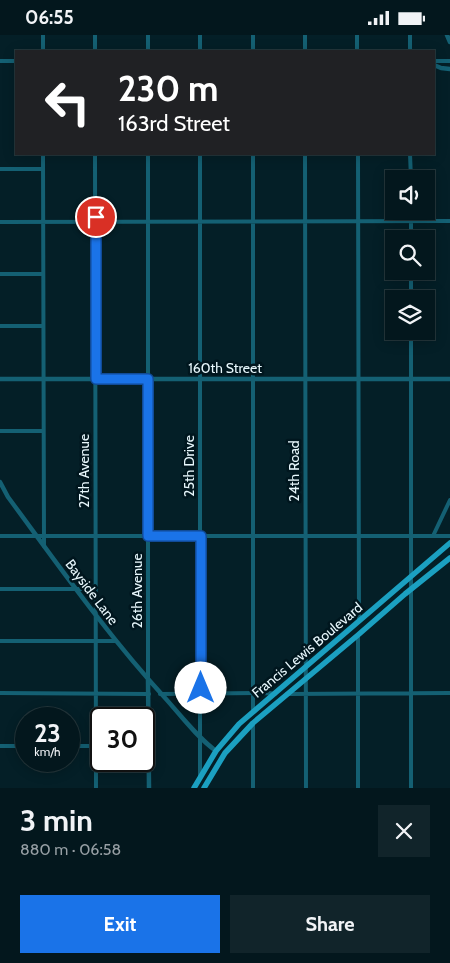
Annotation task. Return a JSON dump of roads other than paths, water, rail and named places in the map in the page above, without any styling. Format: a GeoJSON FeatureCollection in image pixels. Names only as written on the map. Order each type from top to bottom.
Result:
{"type":"FeatureCollection","features":[{"type":"Feature","properties":{"kind":"main road","name":"Francis Lewis Boulevard"},"geometry":{"type":"LineString","coordinates":[[194,788],[216,751],[239,724],[450,543]]}},
{"type":"Feature","properties":{"kind":"main road","name":"Francis Lewis Boulevard"},"geometry":{"type":"LineString","coordinates":[[204,788],[225,753],[253,723],[411,589],[450,559]]}},
{"type":"Feature","properties":{"kind":"street"},"geometry":{"type":"LineString","coordinates":[[43,35],[43,50]]}},
{"type":"Feature","properties":{"kind":"street"},"geometry":{"type":"LineString","coordinates":[[95,35],[95,50]]}},
{"type":"Feature","properties":{"kind":"street"},"geometry":{"type":"LineString","coordinates":[[148,35],[148,50]]}},
{"type":"Feature","properties":{"kind":"street"},"geometry":{"type":"LineString","coordinates":[[200,35],[200,50]]}},
{"type":"Feature","properties":{"kind":"street"},"geometry":{"type":"LineString","coordinates":[[253,35],[253,50]]}},
{"type":"Feature","properties":{"kind":"street"},"geometry":{"type":"LineString","coordinates":[[305,35],[305,50]]}},
{"type":"Feature","properties":{"kind":"street"},"geometry":{"type":"LineString","coordinates":[[358,35],[358,50]]}},
{"type":"Feature","properties":{"kind":"street"},"geometry":{"type":"LineString","coordinates":[[410,35],[410,50]]}},
{"type":"Feature","properties":{"kind":"street"},"geometry":{"type":"LineString","coordinates":[[447,35],[450,42]]}},
{"type":"Feature","properties":{"kind":"street"},"geometry":{"type":"LineString","coordinates":[[0,61],[15,61]]}},
{"type":"Feature","properties":{"kind":"street"},"geometry":{"type":"LineString","coordinates":[[435,61],[450,61]]}},
{"type":"Feature","properties":{"kind":"street"},"geometry":{"type":"LineString","coordinates":[[435,65],[450,69]]}},
{"type":"Feature","properties":{"kind":"street"},"geometry":{"type":"LineString","coordinates":[[43,155],[44,546]]}},
{"type":"Feature","properties":{"kind":"street","name":"27th Avenue"},"geometry":{"type":"LineString","coordinates":[[96,155],[96,707]]}},
{"type":"Feature","properties":{"kind":"street","name":"26th Avenue"},"geometry":{"type":"LineString","coordinates":[[148,155],[149,788]]}},
{"type":"Feature","properties":{"kind":"street","name":"25th Drive"},"geometry":{"type":"LineString","coordinates":[[200,155],[200,778]]}},
{"type":"Feature","properties":{"kind":"street"},"geometry":{"type":"LineString","coordinates":[[253,155],[253,712]]}},
{"type":"Feature","properties":{"kind":"street","name":"24th Road"},"geometry":{"type":"LineString","coordinates":[[305,155],[306,788]]}},
{"type":"Feature","properties":{"kind":"street"},"geometry":{"type":"LineString","coordinates":[[358,155],[359,621]]}},
{"type":"Feature","properties":{"kind":"street"},"geometry":{"type":"LineString","coordinates":[[410,155],[410,170]]}},
{"type":"Feature","properties":{"kind":"street"},"geometry":{"type":"LineString","coordinates":[[0,169],[43,169]]}},
{"type":"Feature","properties":{"kind":"street"},"geometry":{"type":"LineString","coordinates":[[411,221],[411,230]]}},
{"type":"Feature","properties":{"kind":"street"},"geometry":{"type":"LineString","coordinates":[[0,222],[450,221]]}},
{"type":"Feature","properties":{"kind":"street"},"geometry":{"type":"LineString","coordinates":[[0,274],[43,274]]}},
{"type":"Feature","properties":{"kind":"street"},"geometry":{"type":"LineString","coordinates":[[0,326],[43,326]]}},
{"type":"Feature","properties":{"kind":"street"},"geometry":{"type":"LineString","coordinates":[[410,340],[411,788]]}},
{"type":"Feature","properties":{"kind":"street","name":"160th Street"},"geometry":{"type":"LineString","coordinates":[[0,379],[450,379]]}},
{"type":"Feature","properties":{"kind":"street"},"geometry":{"type":"LineString","coordinates":[[0,431],[43,431]]}},
{"type":"Feature","properties":{"kind":"street","name":"Bayside Lane"},"geometry":{"type":"LineString","coordinates":[[0,482],[8,497],[116,641],[160,694],[201,738],[216,751]]}},
{"type":"Feature","properties":{"kind":"street"},"geometry":{"type":"LineString","coordinates":[[0,491],[8,497]]}},
{"type":"Feature","properties":{"kind":"street"},"geometry":{"type":"LineString","coordinates":[[433,536],[450,500]]}},
{"type":"Feature","properties":{"kind":"street"},"geometry":{"type":"LineString","coordinates":[[0,536],[450,536]]}},
{"type":"Feature","properties":{"kind":"street"},"geometry":{"type":"LineString","coordinates":[[0,589],[96,589]]}},
{"type":"Feature","properties":{"kind":"street"},"geometry":{"type":"LineString","coordinates":[[358,635],[358,788]]}},
{"type":"Feature","properties":{"kind":"street"},"geometry":{"type":"LineString","coordinates":[[0,641],[116,641]]}},
{"type":"Feature","properties":{"kind":"street"},"geometry":{"type":"LineString","coordinates":[[0,693],[149,693]]}},
{"type":"Feature","properties":{"kind":"street"},"geometry":{"type":"LineString","coordinates":[[287,695],[450,693]]}},
{"type":"Feature","properties":{"kind":"street"},"geometry":{"type":"LineString","coordinates":[[160,694],[274,694]]}},
{"type":"Feature","properties":{"kind":"street"},"geometry":{"type":"LineString","coordinates":[[253,723],[253,788]]}},
{"type":"Feature","properties":{"kind":"street"},"geometry":{"type":"LineString","coordinates":[[0,746],[15,746]]}},
{"type":"Feature","properties":{"kind":"street","name":"27th Avenue"},"geometry":{"type":"LineString","coordinates":[[96,772],[96,788]]}}]}
